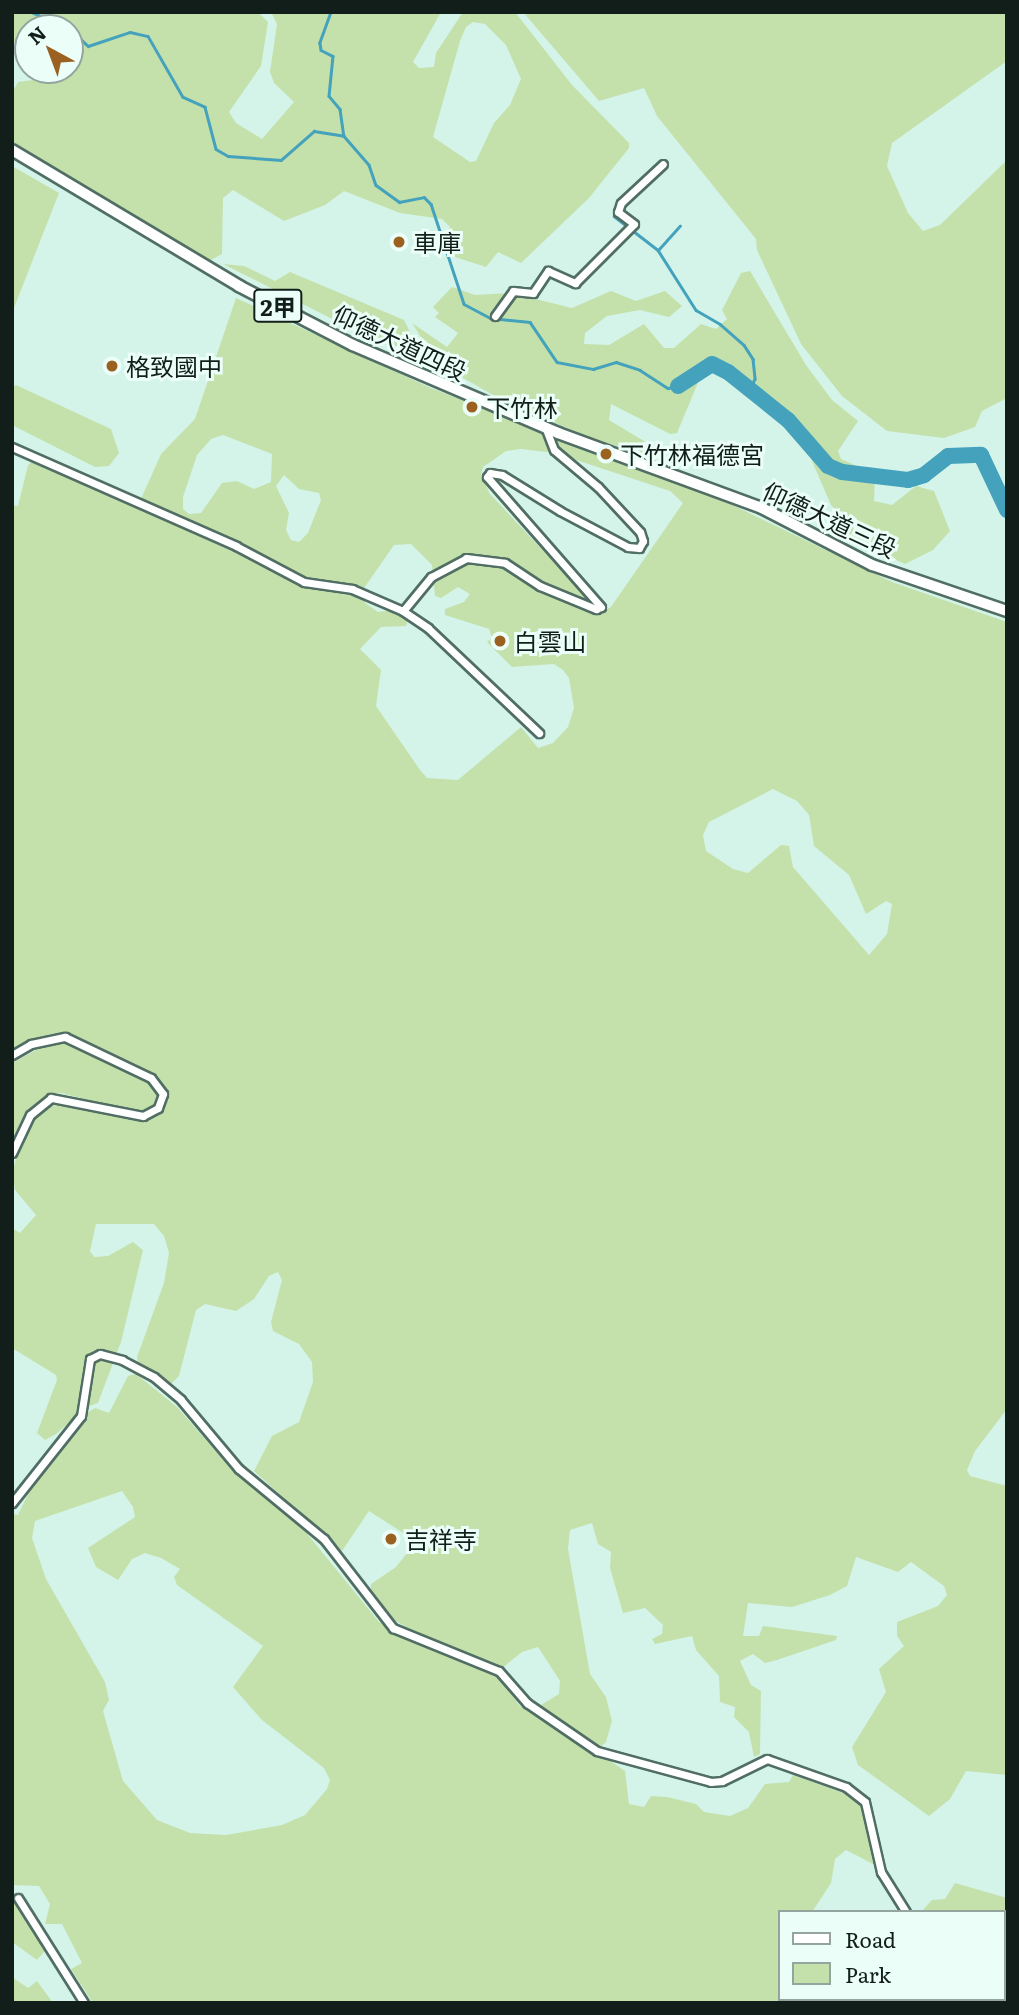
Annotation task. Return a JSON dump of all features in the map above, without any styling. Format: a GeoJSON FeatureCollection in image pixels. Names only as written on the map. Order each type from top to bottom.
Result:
{"type":"FeatureCollection","features":[{"type":"Feature","properties":{"kind":"main road","name":"仰德大道四段"},"geometry":{"type":"LineString","coordinates":[[12,150],[304,320],[558,433]]}},
{"type":"Feature","properties":{"kind":"main road","name":"仰德大道三段"},"geometry":{"type":"LineString","coordinates":[[558,433],[762,508],[872,565],[1007,611]]}},
{"type":"Feature","properties":{"kind":"street"},"geometry":{"type":"LineString","coordinates":[[495,316],[513,290],[533,292],[548,271],[575,283],[615,238],[634,224],[618,212],[621,203],[663,164]]}},
{"type":"Feature","properties":{"kind":"street"},"geometry":{"type":"LineString","coordinates":[[403,611],[431,577],[466,558],[505,563],[540,586],[586,606],[601,607],[488,480],[490,473],[502,475],[560,511],[628,547],[639,548],[640,533],[598,487],[555,450],[545,427]]}},
{"type":"Feature","properties":{"kind":"street"},"geometry":{"type":"LineString","coordinates":[[12,447],[236,546],[304,582],[352,589],[403,611],[428,628],[539,733]]}},
{"type":"Feature","properties":{"kind":"street"},"geometry":{"type":"LineString","coordinates":[[12,1055],[31,1044],[65,1037],[150,1078],[163,1094],[158,1108],[143,1116],[51,1098],[26,1121],[12,1153]]}},
{"type":"Feature","properties":{"kind":"street"},"geometry":{"type":"LineString","coordinates":[[12,1503],[81,1416],[90,1359],[107,1355],[154,1377],[181,1400],[239,1469],[324,1539],[393,1628],[499,1671],[527,1703],[607,1757],[711,1782],[722,1781],[767,1759],[846,1787],[865,1802],[881,1872],[905,1910]]}},
{"type":"Feature","properties":{"kind":"street"},"geometry":{"type":"LineString","coordinates":[[18,1898],[84,2003]]}},
{"type":"Feature","properties":{"kind":"green space"},"geometry":{"type":"Polygon","coordinates":[[[12,12],[258,12],[268,22],[261,66],[229,112],[236,123],[262,139],[294,102],[274,83],[270,72],[277,24],[271,12],[441,12],[413,62],[419,68],[434,67],[436,53],[463,12],[515,12],[572,85],[629,143],[629,148],[589,198],[521,263],[498,252],[486,267],[455,257],[443,237],[450,227],[442,219],[400,213],[344,191],[325,205],[284,221],[233,190],[223,198],[222,254],[207,262],[12,141],[12,93],[17,84],[84,84],[84,14],[14,14],[14,41],[12,12]],[[473,22],[466,27],[460,41],[433,137],[470,162],[476,161],[494,123],[510,105],[521,79],[506,45],[485,24],[473,22]]]}},
{"type":"Feature","properties":{"kind":"green space"},"geometry":{"type":"Polygon","coordinates":[[[523,12],[1007,12],[1007,61],[892,143],[887,166],[908,213],[923,231],[940,225],[1007,160],[1007,398],[982,411],[975,427],[944,438],[887,431],[842,396],[801,344],[757,250],[756,239],[657,116],[644,88],[599,101],[523,12]]]}},
{"type":"Feature","properties":{"kind":"green space"},"geometry":{"type":"Polygon","coordinates":[[[12,166],[59,193],[12,313],[12,166]]]}},
{"type":"Feature","properties":{"kind":"green space"},"geometry":{"type":"Polygon","coordinates":[[[223,264],[244,266],[275,281],[290,272],[404,320],[424,360],[370,338],[223,264]]]}},
{"type":"Feature","properties":{"kind":"green space"},"geometry":{"type":"Polygon","coordinates":[[[750,271],[806,365],[832,400],[858,421],[838,451],[841,459],[875,474],[874,501],[892,505],[916,486],[934,491],[950,531],[933,550],[905,564],[845,537],[848,522],[831,505],[802,438],[783,411],[729,364],[707,361],[677,433],[670,434],[611,404],[609,420],[644,441],[642,453],[596,440],[507,403],[437,363],[412,323],[447,347],[458,333],[435,317],[439,313],[433,307],[452,287],[475,295],[511,293],[572,308],[611,291],[636,301],[665,291],[682,306],[669,317],[640,310],[607,316],[585,333],[584,344],[609,345],[644,324],[664,348],[674,348],[701,324],[716,329],[727,319],[722,310],[741,273],[750,271]]]}},
{"type":"Feature","properties":{"kind":"green space"},"geometry":{"type":"Polygon","coordinates":[[[236,298],[431,388],[716,497],[892,582],[1007,622],[1007,1409],[975,1451],[967,1470],[970,1476],[1007,1486],[1007,1775],[966,1771],[950,1799],[929,1816],[858,1765],[852,1747],[886,1692],[879,1669],[904,1646],[897,1636],[897,1622],[938,1606],[947,1595],[944,1586],[911,1562],[898,1572],[856,1557],[847,1586],[830,1595],[792,1607],[748,1603],[743,1636],[759,1636],[763,1626],[837,1636],[836,1640],[777,1660],[765,1663],[753,1654],[740,1661],[751,1685],[761,1691],[760,1754],[754,1757],[749,1732],[734,1717],[735,1707],[720,1702],[719,1676],[696,1650],[692,1636],[655,1644],[652,1639],[662,1634],[663,1625],[645,1608],[623,1613],[610,1568],[611,1552],[598,1544],[592,1523],[570,1530],[568,1549],[590,1674],[606,1697],[612,1721],[606,1742],[599,1748],[536,1708],[559,1694],[560,1681],[538,1647],[522,1652],[501,1669],[445,1649],[385,1615],[371,1598],[371,1584],[396,1567],[411,1548],[411,1538],[369,1511],[342,1551],[254,1471],[272,1436],[299,1422],[313,1382],[312,1362],[299,1344],[273,1331],[271,1322],[282,1280],[278,1272],[269,1276],[254,1299],[236,1311],[205,1304],[196,1310],[179,1376],[170,1385],[138,1362],[137,1357],[164,1283],[169,1253],[164,1236],[154,1224],[96,1224],[90,1251],[94,1257],[108,1256],[133,1242],[143,1250],[121,1342],[98,1403],[87,1407],[45,1440],[37,1433],[57,1380],[56,1375],[12,1348],[12,1228],[20,1233],[36,1215],[15,1190],[12,1173],[25,1128],[44,1109],[65,1102],[146,1118],[162,1106],[166,1092],[146,1071],[106,1057],[68,1034],[50,1034],[12,1054],[12,505],[18,506],[28,465],[35,459],[64,464],[141,499],[161,454],[195,419],[236,298]],[[223,435],[211,439],[197,455],[183,497],[183,509],[189,514],[201,513],[222,483],[237,481],[254,489],[271,482],[272,454],[223,435]],[[521,449],[506,451],[483,467],[481,475],[490,494],[601,612],[611,607],[683,503],[670,491],[555,453],[521,449]],[[284,475],[276,486],[289,513],[286,530],[291,540],[299,542],[308,533],[321,500],[319,493],[299,489],[284,475]],[[411,544],[394,545],[362,591],[365,603],[378,612],[394,610],[409,617],[406,626],[381,627],[360,649],[381,670],[376,706],[427,778],[458,780],[521,727],[538,748],[553,743],[568,727],[574,708],[569,678],[563,670],[554,664],[512,667],[487,642],[492,638],[489,629],[445,615],[445,609],[464,602],[470,594],[458,587],[441,598],[435,596],[432,565],[411,544]],[[773,789],[709,822],[703,835],[706,851],[733,869],[748,873],[781,845],[789,846],[793,867],[869,955],[887,934],[892,904],[886,901],[866,914],[849,875],[814,846],[809,815],[797,801],[773,789]]]}},
{"type":"Feature","properties":{"kind":"green space"},"geometry":{"type":"Polygon","coordinates":[[[16,385],[111,429],[119,453],[109,466],[95,467],[12,425],[12,387],[16,385]]]}},
{"type":"Feature","properties":{"kind":"green space"},"geometry":{"type":"Polygon","coordinates":[[[53,1041],[66,1041],[156,1084],[160,1097],[156,1105],[148,1112],[135,1112],[61,1093],[48,1094],[26,1113],[12,1139],[12,1063],[53,1041]]]}},
{"type":"Feature","properties":{"kind":"green space"},"geometry":{"type":"Polygon","coordinates":[[[136,1374],[177,1407],[234,1472],[300,1525],[379,1622],[435,1652],[496,1675],[520,1706],[560,1727],[625,1771],[629,1804],[644,1807],[651,1796],[667,1797],[696,1804],[704,1812],[730,1816],[748,1808],[765,1784],[789,1782],[793,1775],[855,1797],[863,1806],[875,1865],[846,1850],[835,1859],[831,1883],[813,1910],[778,1910],[778,2001],[793,2003],[93,2003],[71,1969],[82,1963],[62,1924],[45,1924],[50,1904],[39,1886],[12,1885],[12,1514],[18,1515],[30,1490],[85,1414],[95,1408],[109,1413],[128,1376],[136,1374]],[[122,1491],[35,1521],[32,1538],[46,1579],[105,1682],[109,1700],[103,1711],[123,1781],[157,1820],[190,1833],[226,1835],[282,1825],[305,1815],[327,1789],[330,1780],[324,1768],[262,1720],[233,1687],[263,1646],[177,1585],[174,1577],[180,1569],[161,1558],[145,1553],[132,1559],[118,1580],[96,1567],[88,1548],[135,1517],[133,1507],[122,1491]]]}},
{"type":"Feature","properties":{"kind":"green space"},"geometry":{"type":"Polygon","coordinates":[[[955,1883],[1007,1898],[1007,1995],[1005,1910],[923,1910],[932,1900],[945,1899],[955,1883]]]}},
{"type":"Feature","properties":{"kind":"green space"},"geometry":{"type":"Polygon","coordinates":[[[12,1894],[49,1946],[37,1960],[12,1942],[12,1894]]]}},
{"type":"Feature","properties":{"kind":"green space"},"geometry":{"type":"Polygon","coordinates":[[[12,1977],[28,1988],[37,1981],[53,2003],[12,2003],[12,1977]]]}},
{"type":"Feature","properties":{"kind":"waterway"},"geometry":{"type":"LineString","coordinates":[[31,12],[36,14]]}},
{"type":"Feature","properties":{"kind":"waterway"},"geometry":{"type":"LineString","coordinates":[[331,12],[320,43],[321,50],[333,56],[329,96],[340,109],[344,136]]}},
{"type":"Feature","properties":{"kind":"waterway"},"geometry":{"type":"LineString","coordinates":[[84,42],[88,46],[130,32],[148,36],[183,97],[205,107],[216,149],[228,156],[281,160],[314,131],[344,136],[369,165],[376,185],[399,202],[424,197],[431,204],[464,304],[490,318],[530,322],[557,362],[593,369],[616,362],[640,370],[668,388],[678,386]]}},
{"type":"Feature","properties":{"kind":"waterway"},"geometry":{"type":"LineString","coordinates":[[614,216],[658,250],[696,310],[720,324],[744,345],[753,359],[755,379],[749,392]]}},
{"type":"Feature","properties":{"kind":"waterway"},"geometry":{"type":"LineString","coordinates":[[659,249],[680,226]]}},
{"type":"Feature","properties":{"kind":"waterway"},"geometry":{"type":"LineString","coordinates":[[678,386],[712,364],[728,372],[788,420],[828,466],[842,472],[908,480],[924,475],[948,456],[981,455],[1007,510]]}},
{"type":"Feature","properties":{"kind":"place","name":"車庫"},"geometry":{"type":"Point","coordinates":[399,242]}},
{"type":"Feature","properties":{"kind":"place","name":"格致國中"},"geometry":{"type":"Point","coordinates":[112,366]}},
{"type":"Feature","properties":{"kind":"place","name":"下竹林"},"geometry":{"type":"Point","coordinates":[472,407]}},
{"type":"Feature","properties":{"kind":"place","name":"下竹林福德宮"},"geometry":{"type":"Point","coordinates":[606,454]}},
{"type":"Feature","properties":{"kind":"place","name":"白雲山"},"geometry":{"type":"Point","coordinates":[500,641]}},
{"type":"Feature","properties":{"kind":"place","name":"吉祥寺"},"geometry":{"type":"Point","coordinates":[391,1539]}}]}
